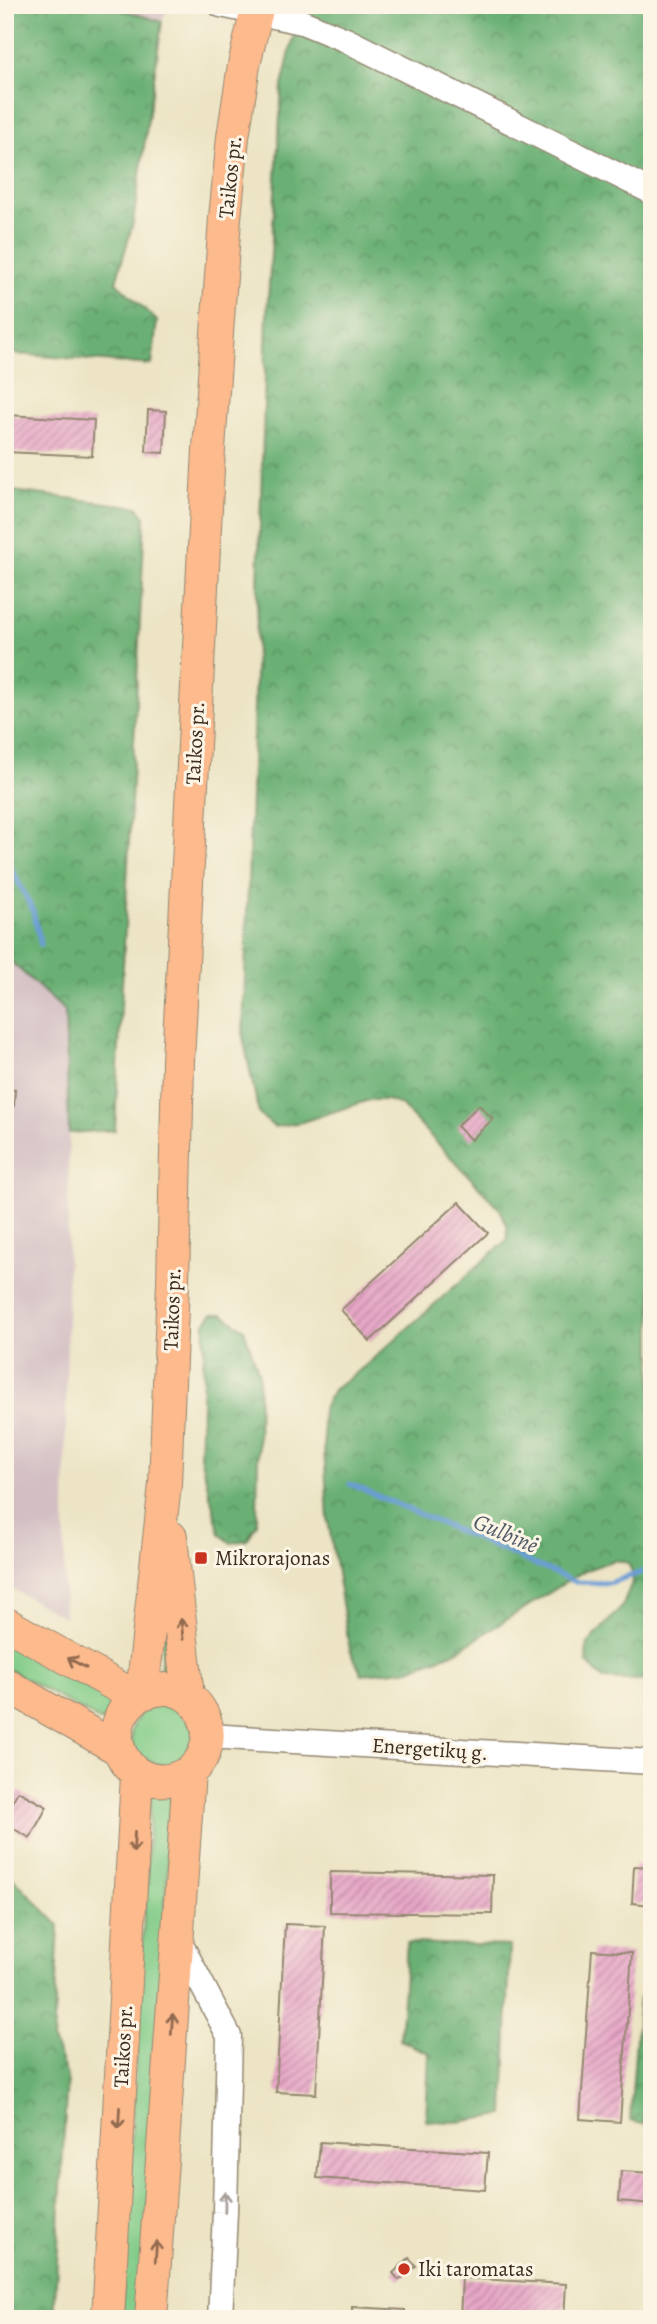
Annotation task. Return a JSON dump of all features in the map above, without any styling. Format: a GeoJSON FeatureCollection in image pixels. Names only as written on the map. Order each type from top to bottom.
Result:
{"type":"FeatureCollection","features":[{"type":"Feature","properties":{"kind":"main road","name":"Taikos pr."},"geometry":{"type":"LineString","coordinates":[[118,1749],[116,1735],[119,1720],[125,1707],[139,1696],[165,1484],[178,1061],[209,449],[233,137],[244,65],[257,8]]}},
{"type":"Feature","properties":{"kind":"main road","name":"Taikos pr."},"geometry":{"type":"LineString","coordinates":[[165,1484],[188,1697],[199,1708],[206,1721],[208,1736]]}},
{"type":"Feature","properties":{"kind":"main road"},"geometry":{"type":"LineString","coordinates":[[5,1623],[139,1696],[158,1689],[173,1690],[188,1697]]}},
{"type":"Feature","properties":{"kind":"main road"},"geometry":{"type":"LineString","coordinates":[[5,1684],[118,1749],[126,1763],[137,1774],[150,1779],[164,1781],[190,1772],[202,1756],[208,1736]]}},
{"type":"Feature","properties":{"kind":"main road"},"geometry":{"type":"LineString","coordinates":[[151,2319],[190,1772]]}},
{"type":"Feature","properties":{"kind":"main road","name":"Taikos pr."},"geometry":{"type":"LineString","coordinates":[[108,2319],[137,1774]]}},
{"type":"Feature","properties":{"kind":"street"},"geometry":{"type":"LineString","coordinates":[[221,5],[257,8],[346,40],[652,192]]}},
{"type":"Feature","properties":{"kind":"street","name":"Energetikų g."},"geometry":{"type":"LineString","coordinates":[[208,1736],[652,1762]]}},
{"type":"Feature","properties":{"kind":"street"},"geometry":{"type":"LineString","coordinates":[[178,1939],[229,2036],[225,2212],[219,2319]]}},
{"type":"Feature","properties":{"kind":"shaded area"},"geometry":{"type":"Polygon","coordinates":[[[108,5],[168,5],[162,22],[108,5]]]}},
{"type":"Feature","properties":{"kind":"shaded area"},"geometry":{"type":"Polygon","coordinates":[[[5,956],[65,1011],[69,1133],[64,1617],[5,1585],[5,956]]]}},
{"type":"Feature","properties":{"kind":"green space"},"geometry":{"type":"Polygon","coordinates":[[[5,5],[108,5],[162,22],[133,223],[116,282],[157,321],[152,365],[5,353],[5,5]]]}},
{"type":"Feature","properties":{"kind":"green space"},"geometry":{"type":"Polygon","coordinates":[[[301,5],[652,5],[652,1681],[603,1679],[586,1662],[587,1645],[623,1605],[634,1577],[628,1563],[614,1560],[584,1571],[455,1652],[406,1670],[362,1674],[350,1650],[328,1520],[322,1410],[333,1390],[365,1366],[507,1240],[507,1225],[500,1209],[401,1105],[387,1100],[369,1100],[302,1122],[274,1127],[259,1114],[243,1037],[267,315],[282,86],[301,5]]]}},
{"type":"Feature","properties":{"kind":"green space"},"geometry":{"type":"Polygon","coordinates":[[[5,490],[138,507],[145,517],[115,1130],[69,1133],[65,1011],[5,956],[5,490]]]}},
{"type":"Feature","properties":{"kind":"green space"},"geometry":{"type":"Polygon","coordinates":[[[212,1314],[222,1314],[244,1329],[259,1374],[257,1524],[247,1540],[231,1543],[220,1534],[200,1456],[205,1323],[212,1314]]]}},
{"type":"Feature","properties":{"kind":"green space"},"geometry":{"type":"Polygon","coordinates":[[[165,1620],[174,1672],[160,1677],[165,1620]]]}},
{"type":"Feature","properties":{"kind":"green space"},"geometry":{"type":"Polygon","coordinates":[[[5,1641],[109,1700],[112,1705],[106,1720],[100,1721],[5,1667],[5,1641]]]}},
{"type":"Feature","properties":{"kind":"green space"},"geometry":{"type":"Polygon","coordinates":[[[163,1702],[184,1711],[195,1731],[188,1753],[181,1761],[172,1765],[162,1765],[143,1757],[132,1741],[133,1728],[142,1710],[163,1702]]]}},
{"type":"Feature","properties":{"kind":"green space"},"geometry":{"type":"Polygon","coordinates":[[[166,1791],[171,1801],[143,2319],[121,2319],[151,1794],[166,1791]]]}},
{"type":"Feature","properties":{"kind":"green space"},"geometry":{"type":"Polygon","coordinates":[[[5,1875],[11,1876],[59,1925],[53,2041],[67,2076],[54,2319],[5,2319],[5,1875]]]}},
{"type":"Feature","properties":{"kind":"green space"},"geometry":{"type":"Polygon","coordinates":[[[407,1943],[510,1946],[504,2115],[458,2122],[426,2121],[429,2053],[400,2040],[407,1943]]]}},
{"type":"Feature","properties":{"kind":"green space"},"geometry":{"type":"Polygon","coordinates":[[[652,1995],[652,2126],[630,2121],[639,1998],[652,1995]]]}},
{"type":"Feature","properties":{"kind":"building"},"geometry":{"type":"Polygon","coordinates":[[[148,410],[166,411],[164,453],[146,452],[148,410]]]}},
{"type":"Feature","properties":{"kind":"building"},"geometry":{"type":"Polygon","coordinates":[[[7,415],[94,420],[92,456],[5,452],[7,415]]]}},
{"type":"Feature","properties":{"kind":"building"},"geometry":{"type":"Polygon","coordinates":[[[5,1089],[15,1090],[14,1106],[5,1105],[5,1089]]]}},
{"type":"Feature","properties":{"kind":"building"},"geometry":{"type":"Polygon","coordinates":[[[479,1105],[493,1119],[471,1140],[457,1126],[479,1105]]]}},
{"type":"Feature","properties":{"kind":"building"},"geometry":{"type":"Polygon","coordinates":[[[5,1156],[11,1157],[10,1174],[5,1173],[5,1156]]]}},
{"type":"Feature","properties":{"kind":"building"},"geometry":{"type":"Polygon","coordinates":[[[459,1202],[488,1233],[370,1341],[341,1310],[459,1202]]]}},
{"type":"Feature","properties":{"kind":"building"},"geometry":{"type":"Polygon","coordinates":[[[18,1791],[47,1807],[30,1838],[5,1824],[5,1815],[18,1791]]]}},
{"type":"Feature","properties":{"kind":"building"},"geometry":{"type":"Polygon","coordinates":[[[634,1866],[652,1867],[652,1905],[632,1903],[634,1866]]]}},
{"type":"Feature","properties":{"kind":"building"},"geometry":{"type":"Polygon","coordinates":[[[330,1872],[493,1875],[492,1914],[330,1912],[330,1872]]]}},
{"type":"Feature","properties":{"kind":"building"},"geometry":{"type":"Polygon","coordinates":[[[285,1924],[325,1926],[316,2094],[276,2092],[285,1924]]]}},
{"type":"Feature","properties":{"kind":"building"},"geometry":{"type":"Polygon","coordinates":[[[592,1950],[632,1953],[620,2122],[580,2119],[592,1950]]]}},
{"type":"Feature","properties":{"kind":"building"},"geometry":{"type":"Polygon","coordinates":[[[320,2142],[488,2153],[485,2190],[317,2178],[320,2142]]]}},
{"type":"Feature","properties":{"kind":"building"},"geometry":{"type":"Polygon","coordinates":[[[621,2171],[652,2173],[652,2204],[619,2201],[621,2171]]]}},
{"type":"Feature","properties":{"kind":"building","name":"Iki taromatas"},"geometry":{"type":"Polygon","coordinates":[[[409,2258],[416,2266],[399,2280],[393,2273],[409,2258]]]}},
{"type":"Feature","properties":{"kind":"building"},"geometry":{"type":"Polygon","coordinates":[[[462,2278],[566,2284],[564,2319],[460,2319],[462,2278]]]}},
{"type":"Feature","properties":{"kind":"building"},"geometry":{"type":"Polygon","coordinates":[[[352,2307],[405,2310],[405,2316],[421,2319],[352,2319],[352,2307]]]}},
{"type":"Feature","properties":{"kind":"waterway","name":"Gulbinė"},"geometry":{"type":"LineString","coordinates":[[5,856],[33,911],[41,945]]}},
{"type":"Feature","properties":{"kind":"waterway","name":"Gulbinė"},"geometry":{"type":"LineString","coordinates":[[350,1484],[575,1582],[609,1583],[652,1569]]}},
{"type":"Feature","properties":{"kind":"place","name":"Mikrorajonas"},"geometry":{"type":"Point","coordinates":[201,1558]}},
{"type":"Feature","properties":{"kind":"place","name":"Iki taromatas"},"geometry":{"type":"Point","coordinates":[404,2269]}}]}
